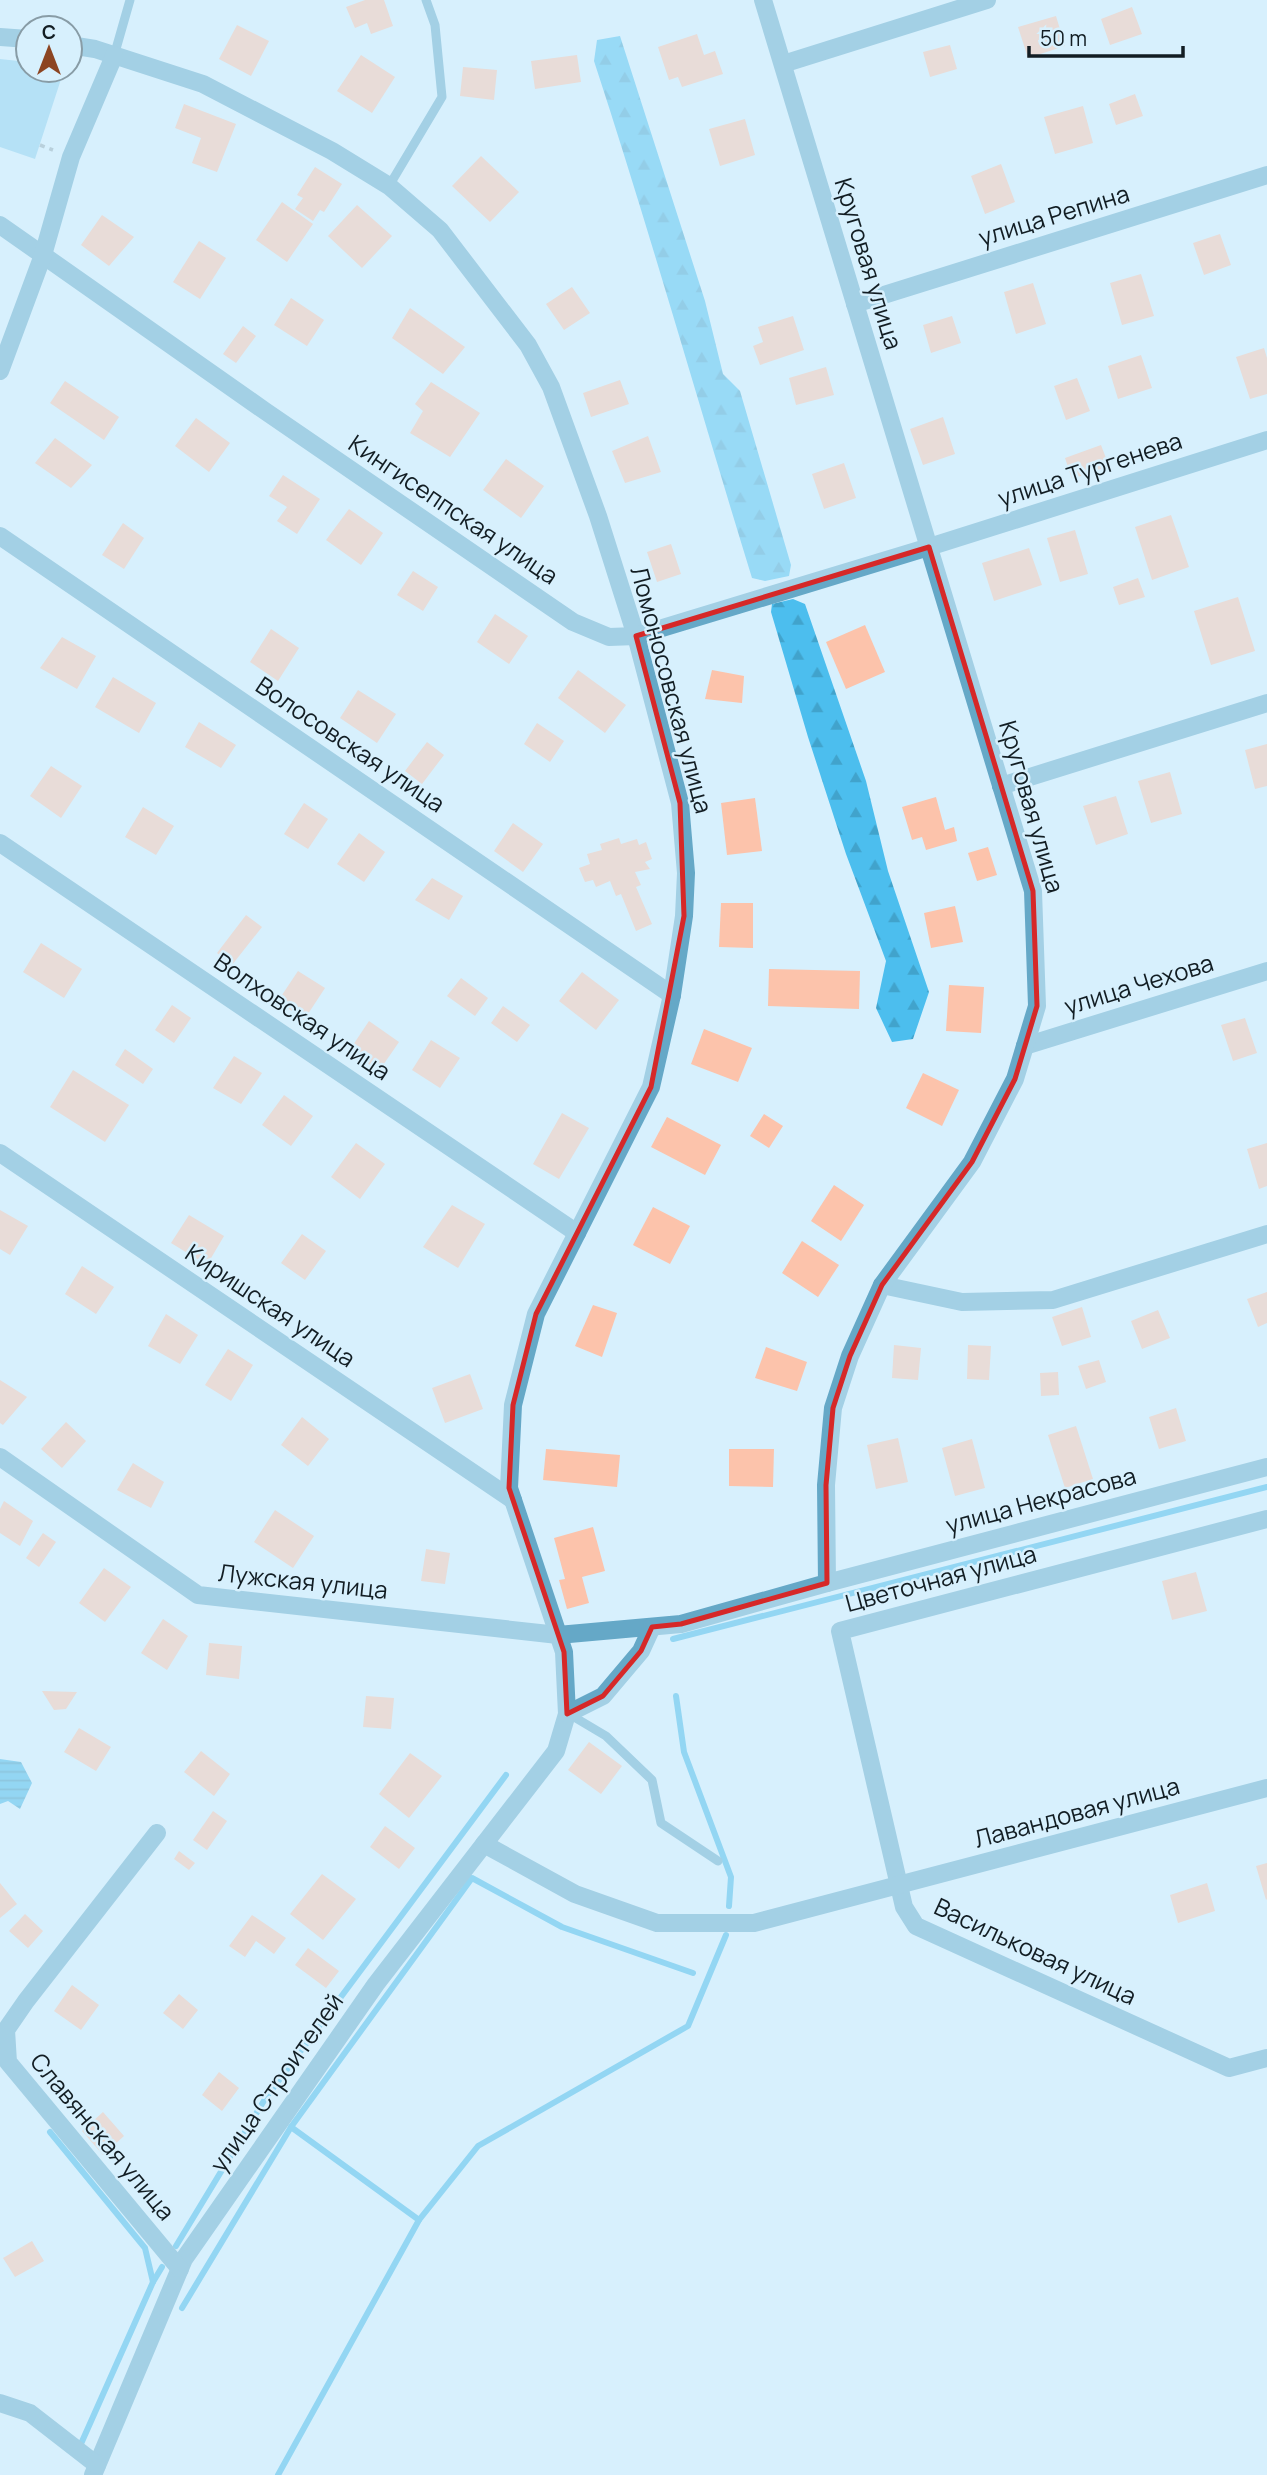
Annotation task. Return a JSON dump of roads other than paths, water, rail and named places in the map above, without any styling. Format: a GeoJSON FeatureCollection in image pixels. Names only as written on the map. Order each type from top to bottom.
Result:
{"type":"FeatureCollection","features":[{"type":"Feature","properties":{"kind":"street","name":"Круговая улица"},"geometry":{"type":"LineString","coordinates":[[763,0],[1033,891],[1037,1006],[1015,1079],[972,1162],[882,1285],[850,1356],[833,1408],[826,1485],[827,1583]]}},
{"type":"Feature","properties":{"kind":"street"},"geometry":{"type":"LineString","coordinates":[[783,64],[987,0]]}},
{"type":"Feature","properties":{"kind":"street","name":"Ломоносовская улица"},"geometry":{"type":"LineString","coordinates":[[84,48],[114,55],[203,85],[332,150],[388,186],[440,230],[528,345],[551,387],[586,480],[636,636],[680,803],[686,873],[684,916],[672,995],[652,1087],[536,1314],[513,1405],[509,1488],[564,1652],[567,1714],[556,1751]]}},
{"type":"Feature","properties":{"kind":"street"},"geometry":{"type":"LineString","coordinates":[[0,371],[43,256],[71,157],[114,55]]}},
{"type":"Feature","properties":{"kind":"street","name":"улица Репина"},"geometry":{"type":"LineString","coordinates":[[855,304],[1267,175]]}},
{"type":"Feature","properties":{"kind":"street","name":"Кингисеппская улица"},"geometry":{"type":"LineString","coordinates":[[0,225],[573,622],[610,637],[636,636],[929,547]]}},
{"type":"Feature","properties":{"kind":"street","name":"улица Тургенева"},"geometry":{"type":"LineString","coordinates":[[929,547],[1267,440]]}},
{"type":"Feature","properties":{"kind":"street","name":"Волосовская улица"},"geometry":{"type":"LineString","coordinates":[[0,536],[672,995]]}},
{"type":"Feature","properties":{"kind":"street"},"geometry":{"type":"LineString","coordinates":[[1001,786],[1267,703]]}},
{"type":"Feature","properties":{"kind":"street","name":"Волховская улица"},"geometry":{"type":"LineString","coordinates":[[0,843],[577,1233]]}},
{"type":"Feature","properties":{"kind":"street","name":"улица Чехова"},"geometry":{"type":"LineString","coordinates":[[1025,1046],[1267,971]]}},
{"type":"Feature","properties":{"kind":"street","name":"Киришская улица"},"geometry":{"type":"LineString","coordinates":[[0,1153],[513,1500]]}},
{"type":"Feature","properties":{"kind":"street"},"geometry":{"type":"LineString","coordinates":[[882,1285],[962,1302],[1053,1300],[1267,1234]]}},
{"type":"Feature","properties":{"kind":"street","name":"Лужская улица"},"geometry":{"type":"LineString","coordinates":[[0,1457],[198,1595],[558,1635]]}},
{"type":"Feature","properties":{"kind":"street","name":"улица Некрасова"},"geometry":{"type":"LineString","coordinates":[[827,1583],[1267,1466]]}},
{"type":"Feature","properties":{"kind":"street","name":"Цветочная улица"},"geometry":{"type":"LineString","coordinates":[[899,1886],[840,1631],[1267,1519]]}},
{"type":"Feature","properties":{"kind":"street"},"geometry":{"type":"LineString","coordinates":[[558,1635],[681,1624],[827,1583]]}},
{"type":"Feature","properties":{"kind":"street"},"geometry":{"type":"LineString","coordinates":[[567,1714],[603,1696],[641,1651],[653,1627]]}},
{"type":"Feature","properties":{"kind":"street","name":"улица Строителей"},"geometry":{"type":"LineString","coordinates":[[95,2470],[184,2259],[376,1984],[556,1751]]}},
{"type":"Feature","properties":{"kind":"street","name":"Лавандовая улица"},"geometry":{"type":"LineString","coordinates":[[899,1886],[1267,1788]]}},
{"type":"Feature","properties":{"kind":"street","name":"Славянская улица"},"geometry":{"type":"LineString","coordinates":[[157,1833],[6,2030],[8,2063],[180,2269]]}},
{"type":"Feature","properties":{"kind":"street"},"geometry":{"type":"LineString","coordinates":[[484,1844],[575,1894],[657,1923],[754,1923],[899,1886]]}},
{"type":"Feature","properties":{"kind":"street","name":"Васильковая улица"},"geometry":{"type":"LineString","coordinates":[[899,1886],[904,1907],[916,1926],[1229,2068],[1267,2058]]}},
{"type":"Feature","properties":{"kind":"street"},"geometry":{"type":"LineString","coordinates":[[0,2403],[30,2413],[95,2470]]}},
{"type":"Feature","properties":{"kind":"lane"},"geometry":{"type":"LineString","coordinates":[[114,55],[130,0]]}},
{"type":"Feature","properties":{"kind":"lane"},"geometry":{"type":"LineString","coordinates":[[388,186],[442,97],[435,25],[426,0]]}},
{"type":"Feature","properties":{"kind":"lane"},"geometry":{"type":"LineString","coordinates":[[567,1714],[606,1736],[652,1780],[661,1823],[718,1861]]}},
{"type":"Feature","properties":{"kind":"waterway"},"geometry":{"type":"LineString","coordinates":[[673,1639],[1267,1487]]}},
{"type":"Feature","properties":{"kind":"waterway"},"geometry":{"type":"LineString","coordinates":[[676,1696],[684,1752],[731,1877],[729,1906]]}},
{"type":"Feature","properties":{"kind":"waterway"},"geometry":{"type":"LineString","coordinates":[[176,2246],[265,2099],[506,1775]]}},
{"type":"Feature","properties":{"kind":"waterway"},"geometry":{"type":"LineString","coordinates":[[182,2308],[291,2127],[472,1878],[562,1927],[693,1973]]}},
{"type":"Feature","properties":{"kind":"waterway"},"geometry":{"type":"LineString","coordinates":[[278,2475],[419,2220],[478,2146],[688,2026],[726,1935]]}},
{"type":"Feature","properties":{"kind":"waterway"},"geometry":{"type":"LineString","coordinates":[[291,2127],[419,2220]]}},
{"type":"Feature","properties":{"kind":"waterway"},"geometry":{"type":"LineString","coordinates":[[50,2132],[145,2248],[153,2282]]}},
{"type":"Feature","properties":{"kind":"waterway"},"geometry":{"type":"LineString","coordinates":[[80,2446],[162,2267]]}}]}
